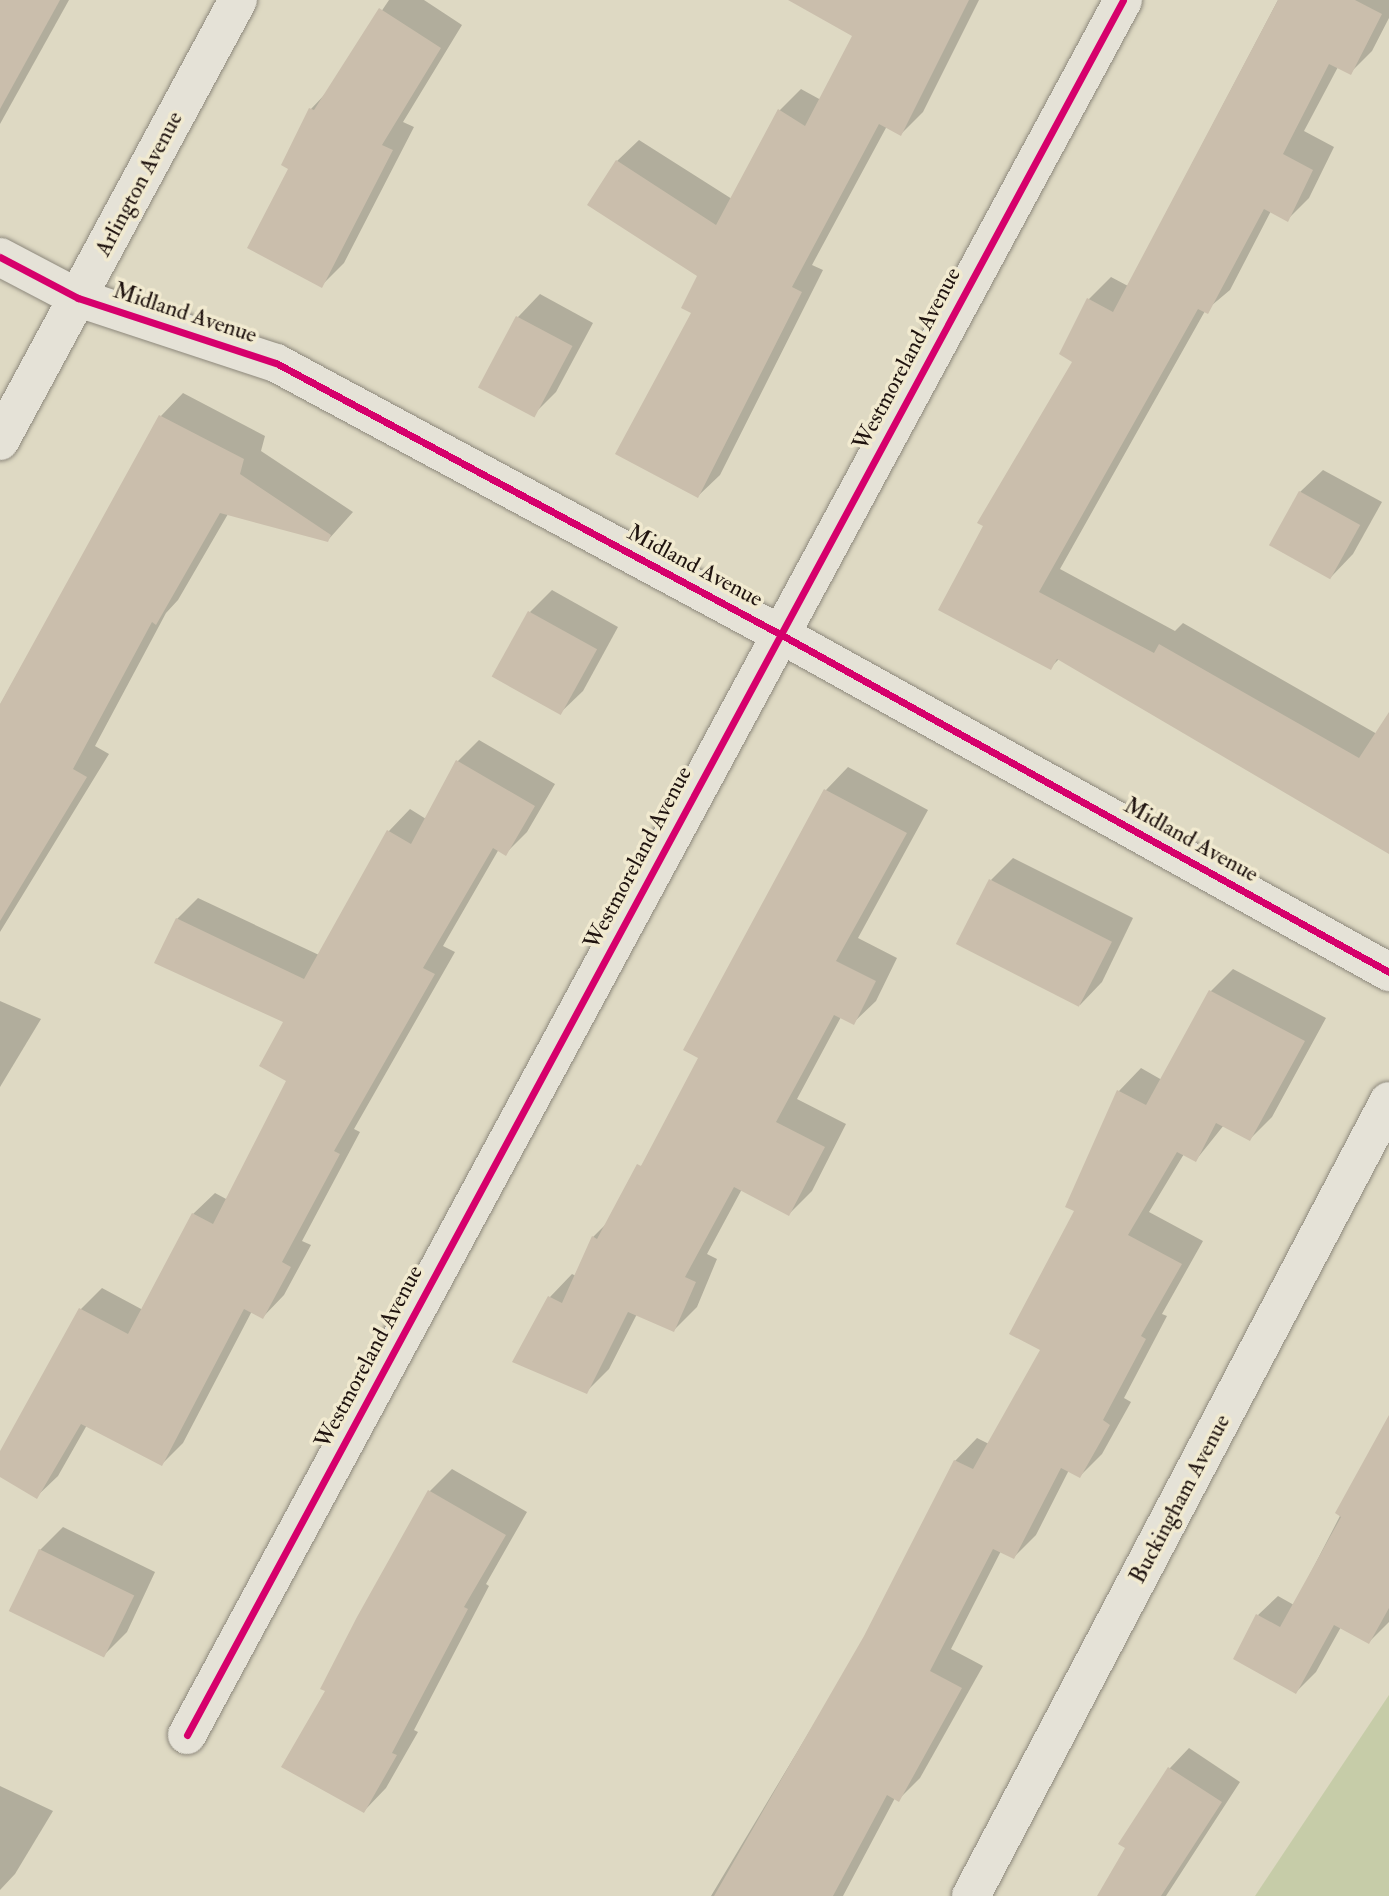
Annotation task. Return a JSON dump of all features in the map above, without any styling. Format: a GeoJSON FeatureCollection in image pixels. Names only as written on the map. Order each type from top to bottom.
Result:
{"type":"FeatureCollection","features":[{"type":"Feature","properties":{"kind":"street","name":"Arlington Avenue"},"geometry":{"type":"LineString","coordinates":[[0,441],[238,0]]}},
{"type":"Feature","properties":{"kind":"street","name":"Westmoreland Avenue"},"geometry":{"type":"LineString","coordinates":[[187,1735],[1123,0]]}},
{"type":"Feature","properties":{"kind":"street","name":"Midland Avenue"},"geometry":{"type":"LineString","coordinates":[[0,257],[78,298],[276,363],[780,634],[1389,972]]}},
{"type":"Feature","properties":{"kind":"street","name":"Buckingham Avenue"},"geometry":{"type":"LineString","coordinates":[[971,1896],[1389,1101]]}},
{"type":"Feature","properties":{"kind":"green space"},"geometry":{"type":"Polygon","coordinates":[[[1389,1695],[1389,1896],[1255,1896],[1389,1695]]]}},
{"type":"Feature","properties":{"kind":"building"},"geometry":{"type":"Polygon","coordinates":[[[0,0],[60,0],[0,109],[0,0]]]}},
{"type":"Feature","properties":{"kind":"building"},"geometry":{"type":"Polygon","coordinates":[[[788,0],[969,0],[901,136],[879,124],[792,287],[802,292],[698,498],[615,454],[691,313],[681,308],[697,276],[587,205],[616,160],[716,225],[778,109],[805,126],[852,36],[788,0]]]}},
{"type":"Feature","properties":{"kind":"building"},"geometry":{"type":"Polygon","coordinates":[[[1278,0],[1355,0],[1382,14],[1351,75],[1329,64],[1283,154],[1313,170],[1288,222],[1264,209],[1208,314],[1198,309],[1039,592],[1154,653],[1159,644],[1359,758],[1389,712],[1389,854],[1057,659],[1051,670],[938,610],[983,526],[977,523],[1072,362],[1059,354],[1087,298],[1113,312],[1278,0]]]}},
{"type":"Feature","properties":{"kind":"building"},"geometry":{"type":"Polygon","coordinates":[[[379,8],[441,48],[382,145],[393,150],[322,288],[247,248],[288,169],[281,165],[309,108],[314,110],[379,8]]]}},
{"type":"Feature","properties":{"kind":"building"},"geometry":{"type":"Polygon","coordinates":[[[516,316],[573,346],[534,418],[478,388],[516,316]]]}},
{"type":"Feature","properties":{"kind":"building"},"geometry":{"type":"Polygon","coordinates":[[[159,415],[244,459],[240,474],[331,535],[328,542],[220,513],[156,625],[152,622],[73,769],[87,777],[0,921],[0,704],[159,415]]]}},
{"type":"Feature","properties":{"kind":"building"},"geometry":{"type":"Polygon","coordinates":[[[1299,491],[1360,525],[1330,579],[1269,545],[1299,491]]]}},
{"type":"Feature","properties":{"kind":"building"},"geometry":{"type":"Polygon","coordinates":[[[528,611],[597,649],[561,715],[492,677],[528,611]]]}},
{"type":"Feature","properties":{"kind":"building"},"geometry":{"type":"Polygon","coordinates":[[[456,760],[535,806],[506,856],[493,848],[423,968],[435,974],[334,1151],[340,1154],[282,1262],[291,1267],[263,1319],[244,1309],[162,1466],[81,1424],[37,1499],[0,1477],[0,1451],[79,1308],[128,1334],[192,1213],[213,1224],[286,1081],[259,1066],[283,1022],[154,963],[176,918],[304,979],[387,830],[411,844],[456,760]]]}},
{"type":"Feature","properties":{"kind":"building"},"geometry":{"type":"Polygon","coordinates":[[[824,789],[907,833],[836,961],[876,981],[854,1025],[834,1015],[776,1122],[825,1147],[789,1216],[734,1187],[685,1277],[696,1282],[674,1332],[628,1312],[587,1394],[512,1362],[548,1296],[562,1303],[592,1236],[597,1239],[637,1164],[641,1166],[698,1058],[683,1050],[824,789]]]}},
{"type":"Feature","properties":{"kind":"building"},"geometry":{"type":"Polygon","coordinates":[[[989,879],[1112,942],[1079,1007],[956,944],[989,879]]]}},
{"type":"Feature","properties":{"kind":"building"},"geometry":{"type":"Polygon","coordinates":[[[1209,990],[1305,1041],[1250,1141],[1216,1123],[1196,1162],[1177,1152],[1128,1235],[1182,1264],[1141,1336],[1146,1339],[1103,1420],[1110,1425],[1080,1478],[1061,1468],[1014,1559],[993,1549],[930,1671],[962,1688],[899,1802],[887,1795],[833,1896],[714,1896],[864,1636],[954,1460],[973,1469],[1040,1350],[1009,1334],[1074,1211],[1065,1207],[1117,1090],[1146,1105],[1209,990]]]}},
{"type":"Feature","properties":{"kind":"building"},"geometry":{"type":"Polygon","coordinates":[[[1389,1415],[1389,1608],[1369,1644],[1334,1625],[1296,1694],[1233,1659],[1256,1614],[1280,1627],[1341,1517],[1335,1513],[1389,1415]]]}},
{"type":"Feature","properties":{"kind":"building"},"geometry":{"type":"Polygon","coordinates":[[[428,1490],[506,1535],[464,1607],[468,1609],[392,1753],[397,1755],[364,1813],[281,1767],[325,1691],[320,1689],[428,1490]]]}},
{"type":"Feature","properties":{"kind":"building"},"geometry":{"type":"Polygon","coordinates":[[[39,1549],[134,1595],[104,1657],[9,1611],[39,1549]]]}},
{"type":"Feature","properties":{"kind":"building"},"geometry":{"type":"Polygon","coordinates":[[[1168,1767],[1222,1802],[1161,1896],[1097,1896],[1125,1848],[1118,1844],[1168,1767]]]}},
{"type":"Feature","properties":{"kind":"cycle path"},"geometry":{"type":"LineString","coordinates":[[187,1735],[1123,0]]}},
{"type":"Feature","properties":{"kind":"cycle path"},"geometry":{"type":"LineString","coordinates":[[0,257],[78,298],[276,363],[780,634],[1389,972]]}}]}
